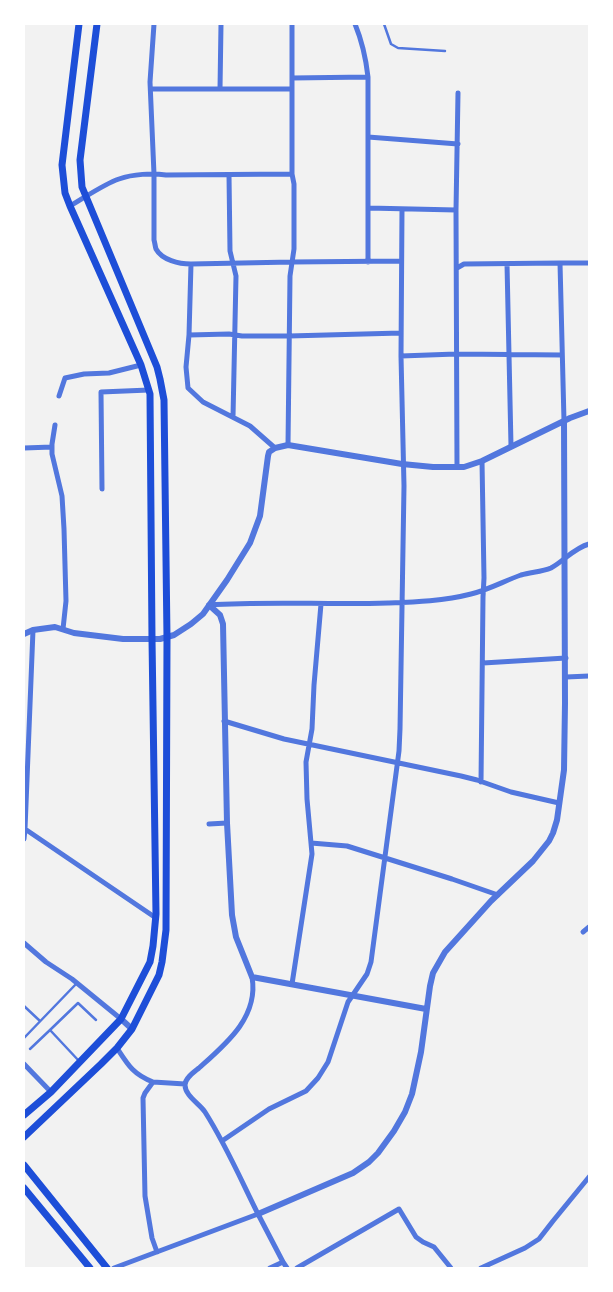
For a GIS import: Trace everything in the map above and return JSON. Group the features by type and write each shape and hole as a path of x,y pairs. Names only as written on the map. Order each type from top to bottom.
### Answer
{"main road":[{"path":"24,1115 51,1092 121,1019 150,962 156,918 151,406 149,390 141,365 70,206 66,193 62,165 79,24"},
{"path":"24,1138 117,1048 132,1029 159,974 166,930 167,638 164,400 160,378 153,358 82,187 80,160 97,24"},
{"path":"24,1166 107,1268"},
{"path":"24,1188 90,1268"}],"street":[{"path":"154,24 151,89 154,240 156,249 172,261 181,264 401,261"},
{"path":"220,89 221,24"},
{"path":"288,445 290,276 294,250 292,24"},
{"path":"355,24 361,41 368,77 368,262"},
{"path":"292,78 368,77"},
{"path":"151,89 292,89"},
{"path":"457,467 456,210 458,93"},
{"path":"368,137 458,144"},
{"path":"70,206 119,178 154,174 292,174"},
{"path":"229,175 230,251 236,276 233,417"},
{"path":"368,208 456,210"},
{"path":"222,1141 269,1109 306,1091 318,1078 328,1062 348,1002 367,974 371,962 400,729 404,464 401,356 402,208"},
{"path":"114,1268 258,1214 353,1173 369,1162 394,1131 405,1112 412,1094 421,1052 426,1008 433,973 445,952 498,895 533,862 554,833 564,770 566,676 564,421 560,263"},
{"path":"457,268 464,264 589,263"},
{"path":"191,264 190,335 186,367 188,388 202,402 250,426 275,448"},
{"path":"507,264 511,446"},
{"path":"190,335 289,336 401,333"},
{"path":"401,356 456,354 562,355"},
{"path":"59,396 65,378 84,374 109,373 141,365"},
{"path":"102,489 101,392 149,390"},
{"path":"24,634 32,630 48,627 74,633 123,639 167,638 198,619 232,573 250,543 260,516 269,452 275,448 288,445 404,464 457,467 482,461 564,421 589,411"},
{"path":"55,426 52,454 62,496 64,529 66,601 63,629"},
{"path":"24,448 52,447"},
{"path":"481,782 484,589 482,461"},
{"path":"209,605 264,602 320,604 418,602 456,597 472,594 522,575 550,568 581,546 589,544"},
{"path":"292,984 312,854 306,762 312,729 320,604"},
{"path":"209,605 220,615 223,624 227,823 232,915 234,929 252,976 253,984 252,1003 241,1024 220,1050 191,1075 185,1084 189,1094 204,1110 222,1141 287,1268"},
{"path":"24,839 32,630"},
{"path":"483,663 566,658"},
{"path":"566,676 589,676"},
{"path":"224,722 284,739 460,776 511,792 559,803"},
{"path":"208,824 227,823"},
{"path":"25,829 156,918"},
{"path":"311,843 347,846 498,895"},
{"path":"583,932 589,927"},
{"path":"24,943 46,962 77,983 132,1029"},
{"path":"252,976 426,1008"},
{"path":"117,1048 137,1075 152,1082 185,1084"},
{"path":"24,1064 51,1092"},
{"path":"152,1082 144,1093 143,1098 145,1196 152,1238 157,1252"},
{"path":"481,1268 525,1248 539,1239 552,1220 589,1177"},
{"path":"297,1268 398,1209 416,1237 434,1247 451,1268"},
{"path":"270,1268 283,1262"}],"lane":[{"path":"384,24 391,44 398,48 445,51"},
{"path":"24,1038 77,983"},
{"path":"30,1049 78,1003 96,1020"},
{"path":"24,1006 40,1021"},
{"path":"50,1030 80,1062"}]}
